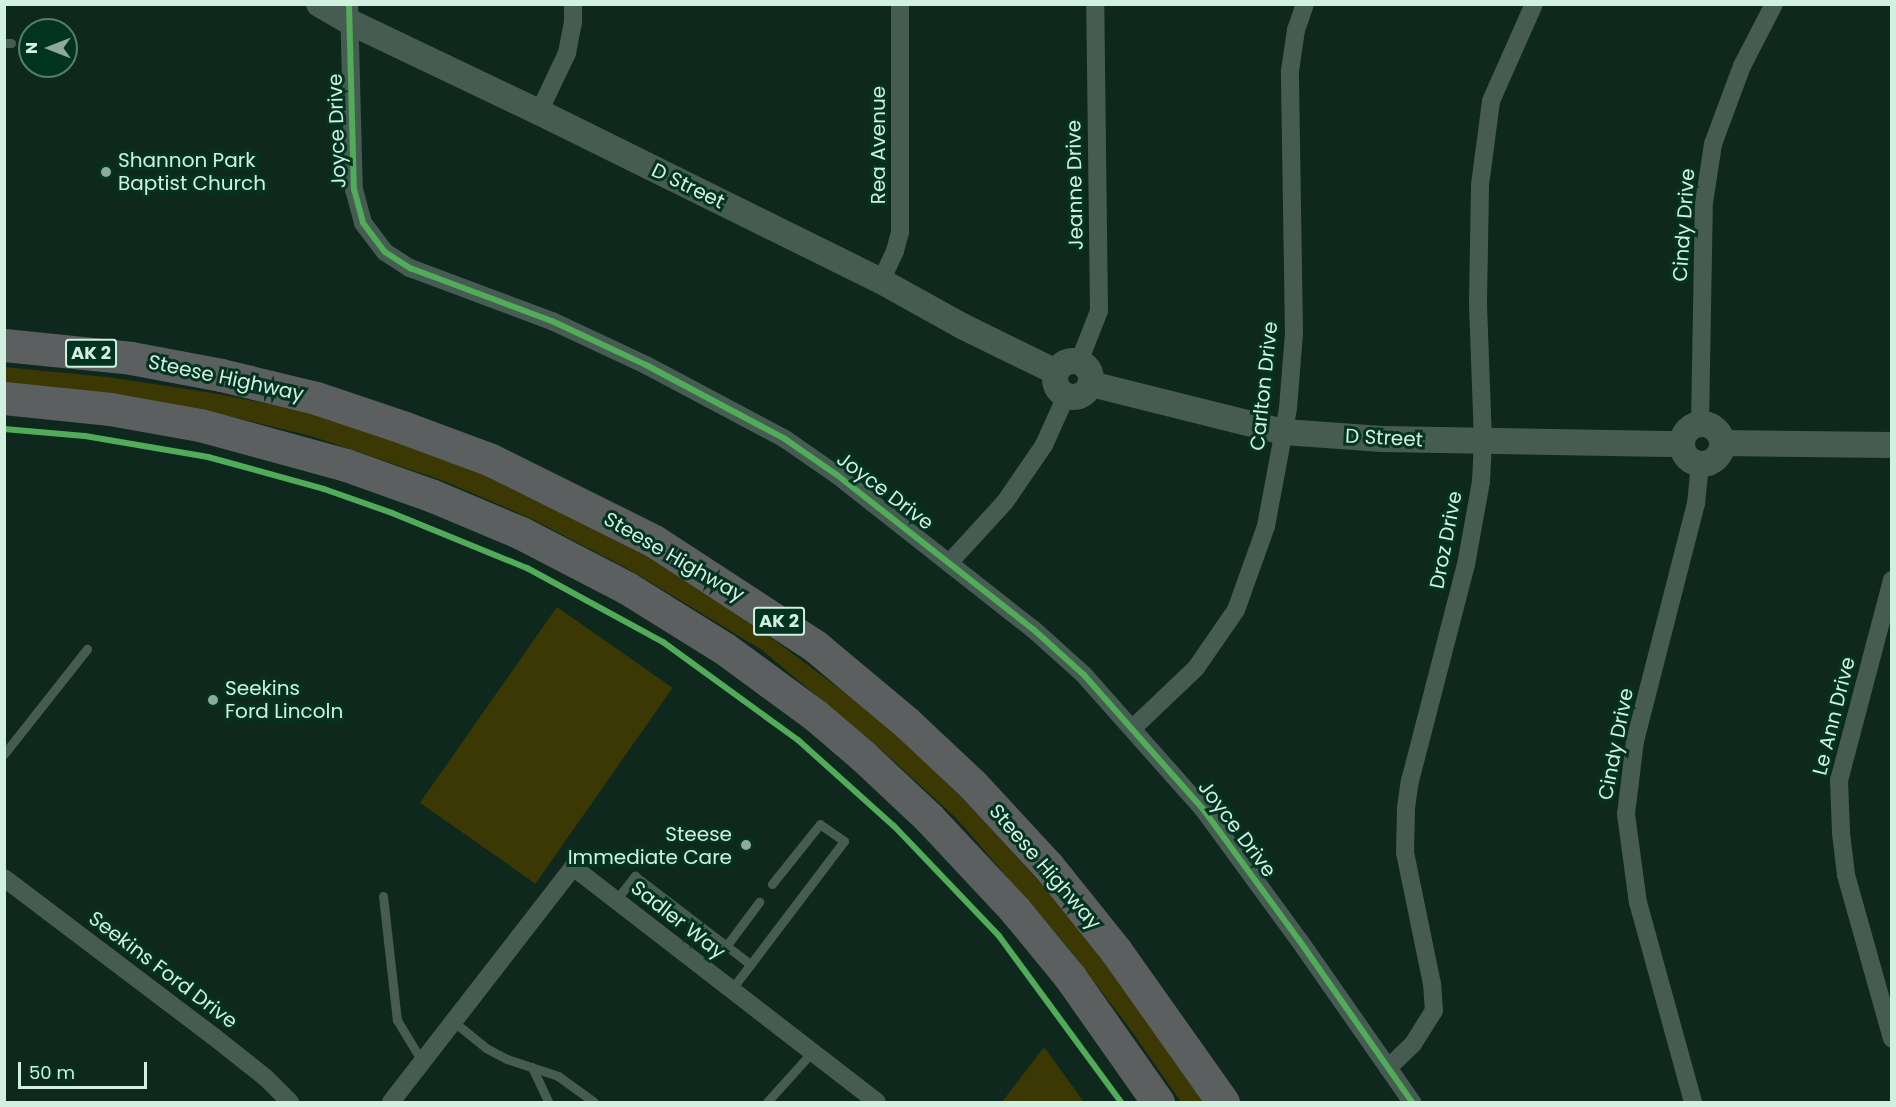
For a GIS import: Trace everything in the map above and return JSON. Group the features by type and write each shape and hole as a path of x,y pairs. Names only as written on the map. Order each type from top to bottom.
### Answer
{"highway":[{"name":"Steese Highway","path":"4,345 131,358 221,375 316,398 491,460 664,547 815,646 907,723 972,784 1048,866 1116,951 1223,1102"},
{"name":"AK 2","path":"4,398 110,409 200,425 346,465 434,496 521,533 637,594 725,649 815,715 863,756 928,818 1015,910 1063,969 1158,1102"}],"street":[{"name":"D Street","path":"319,4 350,13 539,112 881,281 962,326 1056,372"},
{"path":"539,112 567,52 573,23 573,4"},
{"name":"Rea Avenue","path":"881,281 895,251 900,232 900,4"},
{"name":"Jeanne Drive","path":"1079,362 1099,311 1095,4"},
{"name":"Carlton Drive","path":"1133,728 1196,668 1236,610 1266,526 1284,432 1294,334 1290,71 1296,30 1305,4"},
{"name":"Droz Drive","path":"1388,1068 1413,1044 1434,1011 1432,984 1405,853 1406,808 1410,781 1466,565 1481,482 1483,441 1478,302 1480,185 1491,101 1534,4"},
{"name":"Cindy Drive","path":"1700,424 1704,203 1713,144 1742,66 1774,4"},
{"name":"Joyce Drive","path":"350,13 354,189 363,223 385,252 410,268 562,326 646,365 784,439 837,475 950,562 1084,675 1203,809 1299,940 1412,1102"},
{"path":"1079,362 1090,372 1091,384 1083,394 1066,396 1055,383 1056,372 1064,363 1079,362"},
{"name":"D Street","path":"1091,384 1284,432 1483,441 1682,444"},
{"path":"950,562 1005,502 1044,446 1066,396"},
{"path":"1700,424 1717,431 1722,443 1721,450 1713,461 1700,464 1689,460 1682,444 1689,429 1700,424"},
{"path":"1722,443 1892,445"},
{"name":"Cindy Drive","path":"1693,1102 1638,903 1626,814 1635,741 1696,504 1700,464"},
{"name":"Le Ann Drive","path":"1892,580 1839,780 1846,875 1892,1040"},
{"name":"Sadler Way","path":"391,1102 573,867 877,1102"},
{"name":"Seekins Ford Drive","path":"4,878 249,1064 290,1102"}],"lane":[{"path":"4,754 87,649"},
{"path":"731,990 844,841 820,824 772,884"},
{"path":"616,900 634,876 750,964"},
{"path":"383,896 397,1020 423,1063"},
{"path":"727,945 759,902"},
{"path":"454,1022 486,1048 507,1059 558,1076 594,1102"},
{"path":"767,1102 812,1052"},
{"path":"532,1067 548,1102"}],"shaded area":[{"path":"4,367 107,377 213,393 314,413 446,458 540,499 704,588 898,735 968,804 1079,925 1206,1102 1181,1102 1128,1026 1065,944 957,819 886,754 762,650 630,570 532,519 444,481 311,436 212,412 5,383"},
{"path":"557,607 673,688 535,884 420,803"},
{"path":"1044,1047 1084,1102 1002,1102"}],"cycle path":[{"path":"349,4 354,189 363,223 385,252 410,268 552,321 646,365 785,439 837,475 1033,629 1084,675 1203,809 1299,940 1412,1102"},
{"path":"4,429 85,436 208,457 324,489 392,513 527,568 663,642 798,740 894,826 999,936 1121,1102"}],"place":[{"name":"Shannon Park Baptist Church","path":"106,172"},
{"name":"Seekins Ford Lincoln","path":"213,700"},
{"name":"Steese Immediate Care","path":"746,845"}]}
